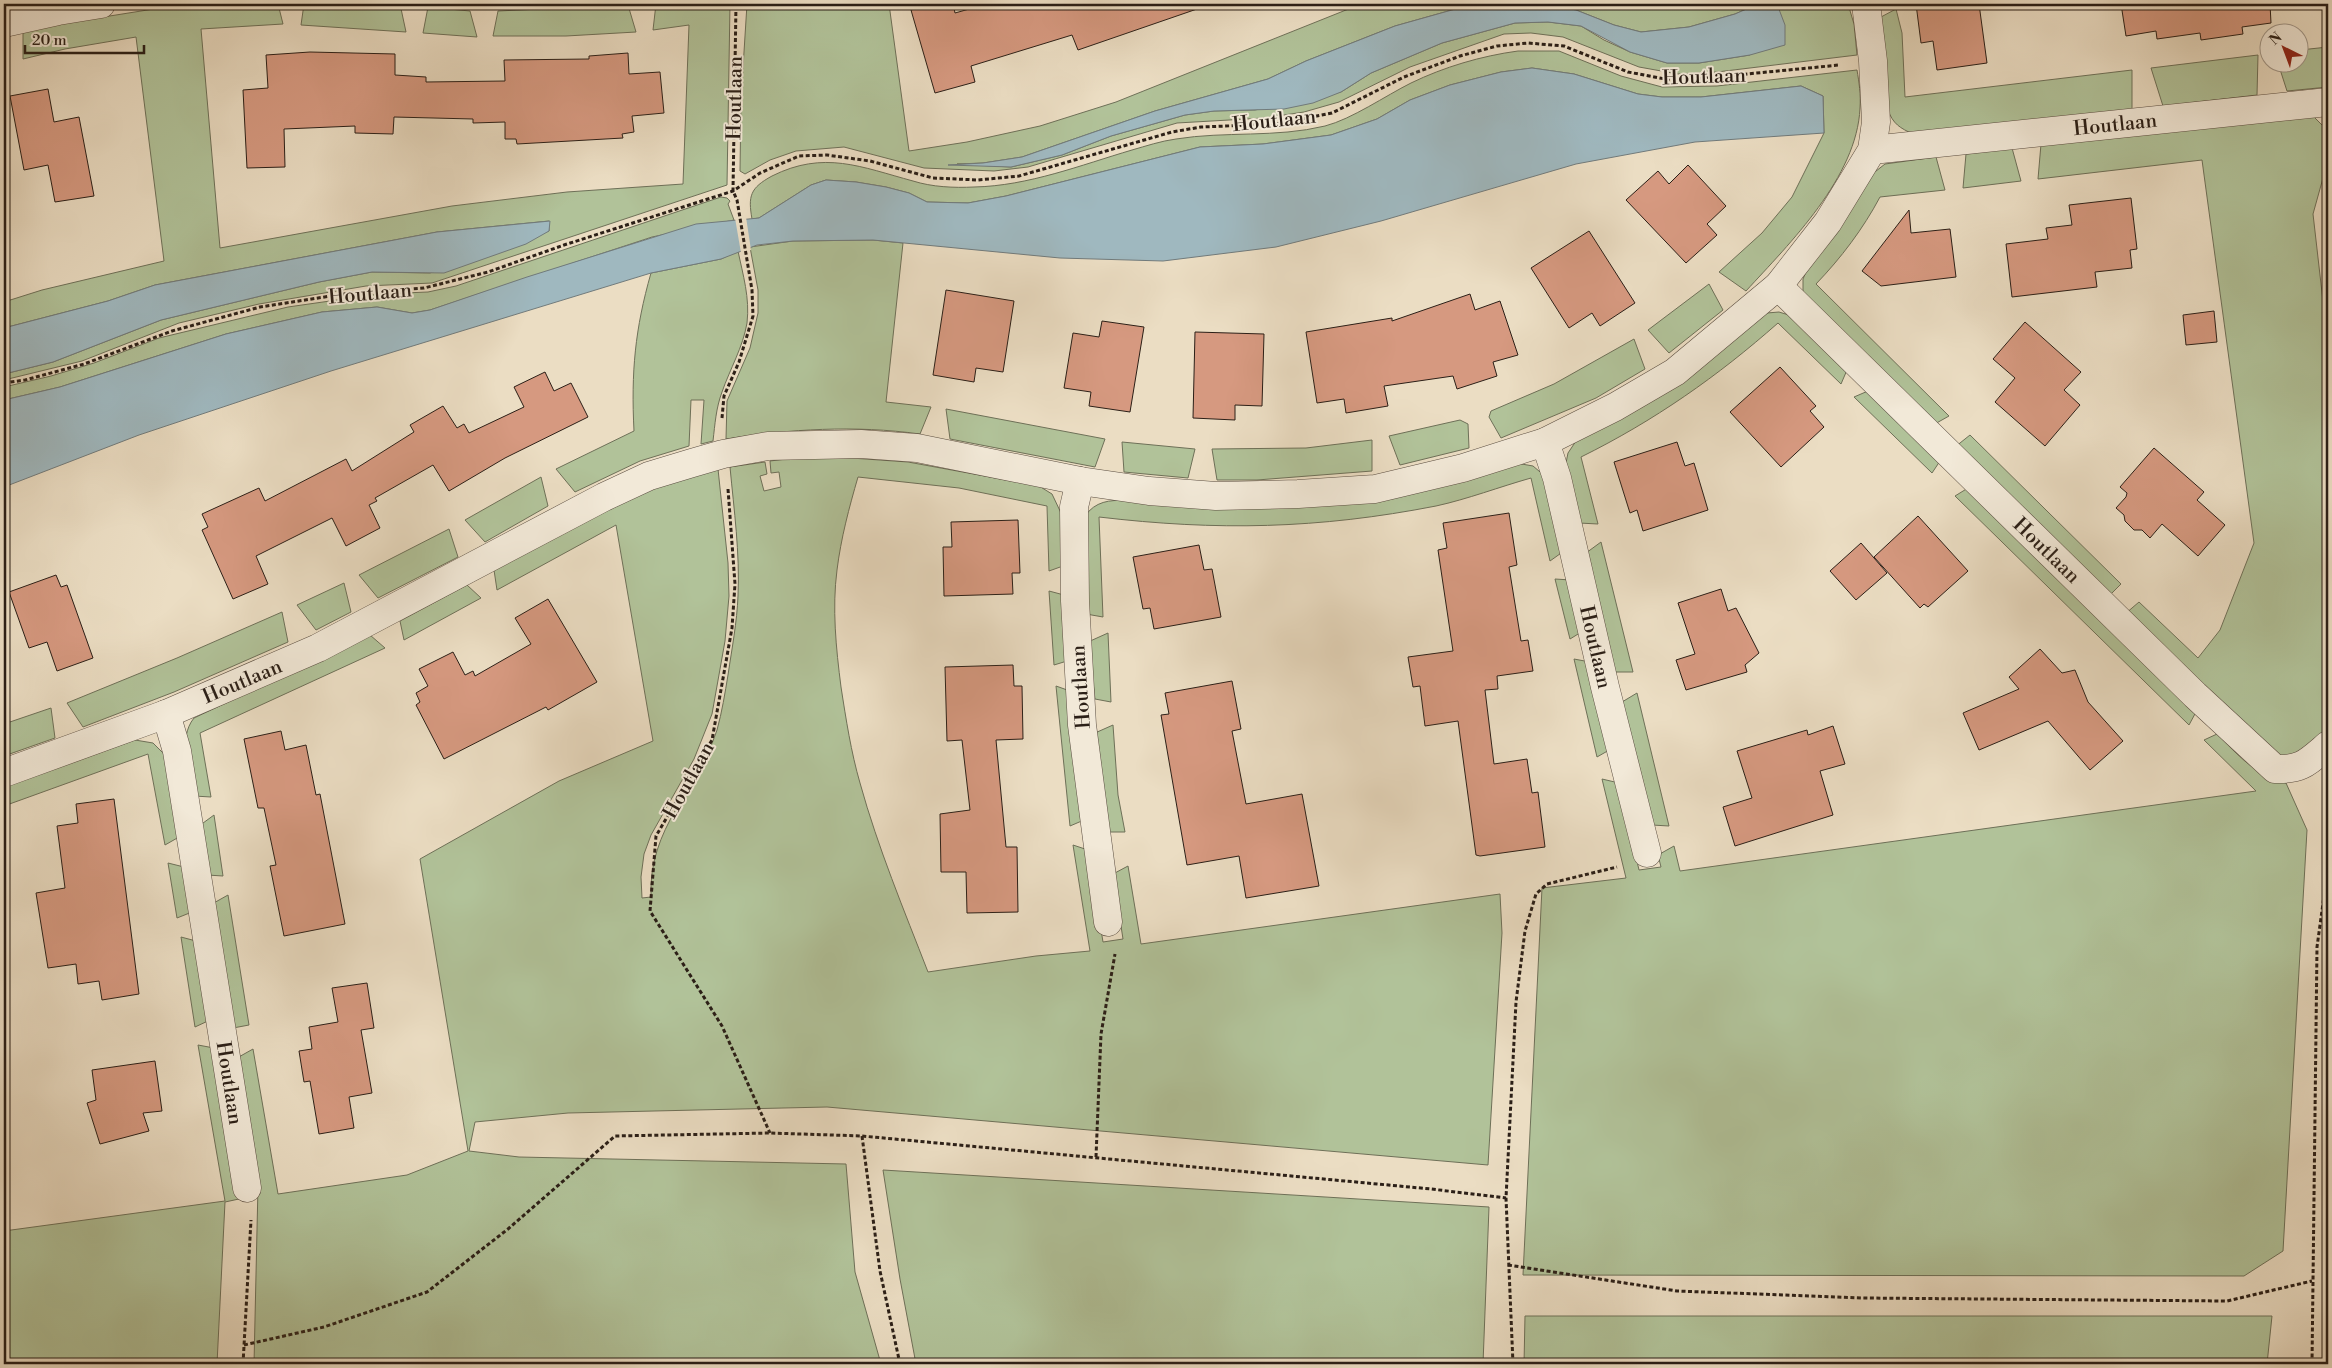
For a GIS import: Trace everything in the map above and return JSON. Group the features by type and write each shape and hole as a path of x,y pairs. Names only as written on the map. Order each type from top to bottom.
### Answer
{"street":[{"path":"4,23 101,4"},
{"name":"Houtlaan","path":"4,773 166,714 318,648 604,497 650,476 723,454 768,446 861,444 917,448 1080,481 1149,492 1216,496 1298,494 1375,488 1463,468 1545,442 1615,407 1675,372 1778,286 1828,222 1872,150 1876,122 1874,61 1866,4"},
{"name":"Houtlaan","path":"1872,150 2328,102"},
{"name":"Houtlaan","path":"1778,286 2195,695 2275,768 2293,770 2308,762 2328,745"},
{"name":"Houtlaan","path":"1545,442 1557,478 1605,687 1647,853"},
{"name":"Houtlaan","path":"1080,481 1074,507 1075,602 1082,724 1108,922"},
{"name":"Houtlaan","path":"166,714 177,751 247,1188"}],"path":[{"name":"Houtlaan","path":"736,4 733,191 737,200 748,264 753,316 739,362 724,396 721,424 735,584 732,628 712,740 656,836 650,911 722,1026 770,1133"},
{"name":"Houtlaan","path":"4,383 25,380 84,364 172,331 260,306 344,294 424,288 488,272 573,242 733,191 760,173 799,156 827,155 870,161 933,178 978,180 1019,176 1172,132 1201,127 1276,124 1332,113 1404,77 1460,56 1497,46 1528,43 1564,46 1628,72 1676,81 1874,61"},
{"path":"1513,1364 1506,1198 1516,1002 1525,931 1536,894 1547,884 1627,864 1647,853"},
{"path":"2312,1364 2317,946 2328,868"},
{"path":"1096,1157 1101,1034 1115,953 1108,922"},
{"path":"244,1345 324,1326 427,1292 508,1229 615,1136 770,1133 862,1136 1432,1189 1506,1198"},
{"path":"862,1136 880,1271 900,1364"},
{"path":"243,1364 252,1214 247,1188"},
{"path":"1508,1265 1677,1291 1863,1298 2227,1301 2312,1281"}],"green space":[{"path":"185,4 278,4 283,24 201,29 220,248 452,206 567,192 683,184 689,25 653,30 656,4 730,4 727,185 432,283 366,286 259,304 179,323 82,361 4,380 4,374 53,362 161,320 319,282 372,272 430,273 549,231 549,221 437,232 155,285 108,301 4,328 4,302 42,290 164,261 136,37 65,49 23,59 23,31"},
{"path":"304,4 400,4 406,32 301,25"},
{"path":"747,4 889,4 909,151 967,142 1040,126 1116,102 1361,4 1498,4 1459,8 1395,26 1306,61 1268,79 1155,111 1022,157 983,163 957,164 1011,167 1062,155 1111,136 1185,115 1214,111 1255,110 1341,92 1371,73 1442,43 1515,23 1548,22 1581,26 1604,40 1630,52 1667,63 1699,63 1750,55 1777,4 1848,4 1854,24 1857,55 1717,72 1678,74 1639,67 1563,37 1531,33 1504,34 1410,67 1339,102 1304,112 1264,118 1177,123 1028,167 994,171 924,168 844,147 796,151 770,160 745,174 740,171 741,100"},
{"path":"1544,4 1610,4 1613,6 1632,4 1758,4 1735,14 1689,27 1641,32 1614,25 1576,10"},
{"path":"628,5 636,32 566,36 493,36 498,11"},
{"path":"428,7 470,11 477,37 423,33"},
{"path":"1896,9 1902,33 1905,97 2132,70 2132,110 1913,134 1898,125 1892,119 1888,110 1881,17"},
{"path":"2328,47 2328,87 2287,91 2281,72 2310,72 2310,49"},
{"path":"1518,51 1559,51 1621,76 1662,87 1717,86 1857,70 1860,108 1856,134 1847,159 1834,184 1818,207 1801,230 1746,291 1719,272 1762,233 1792,197 1824,133 1823,96 1801,86 1701,97 1662,97 1638,94 1574,74 1532,68 1501,72 1450,85 1410,100 1377,119 1331,135 1263,144 1200,147 1006,196 968,203 927,202 909,193 886,187 826,180 811,185 759,218 752,219 750,204 752,193 759,185 772,176 791,168 809,164 842,163 928,185 943,187 994,186 1014,183 1054,174 1159,142 1213,135 1288,132 1325,126 1346,118 1411,83 1436,72 1477,59"},
{"path":"2258,55 2257,95 2163,106 2151,68"},
{"path":"2312,115 2328,131 2328,160 2313,214 2328,345 2328,731 2321,740 2284,760 2125,614 2139,602 2198,658 2220,630 2254,543 2202,160 2038,179 2041,144"},
{"path":"2012,148 2021,181 1963,188 1966,154"},
{"path":"1936,157 1945,190 1880,197 1851,243 1816,284 1949,416 1933,425 1803,293 1803,279 1806,272 1845,220 1871,175 1885,164"},
{"path":"721,197 727,198 730,201 728,204 734,220 652,237 430,310 412,313 377,307 322,312 226,334 60,387 4,400 4,387 94,363 159,338 288,307 379,294 428,292 456,286"},
{"path":"873,240 903,243 886,402 931,407 920,434 896,431 823,429 726,439 727,401 750,348 758,313 758,290 750,247 793,241"},
{"path":"738,251 747,296 747,323 720,398 713,441 701,444 704,400 691,400 689,446 640,461 575,492 556,469 634,431 633,389 635,351 641,313 651,273 721,259"},
{"path":"1709,284 1723,310 1669,353 1648,330"},
{"path":"1779,312 1792,316 1847,370 1841,384 1778,323 1709,379 1660,413 1581,457 1598,524 1579,523 1566,463 1568,453 1576,441 1757,319 1767,313"},
{"path":"1634,339 1645,369 1596,398 1501,438 1489,417 1491,411 1554,384"},
{"path":"1868,391 1940,461 1932,473 1854,397"},
{"path":"946,409 1105,439 1095,467 950,439"},
{"path":"1460,420 1468,424 1469,448 1400,465 1389,436"},
{"path":"1970,435 2121,584 2108,597 1955,447"},
{"path":"1372,440 1372,471 1257,480 1217,480 1212,449 1306,448"},
{"path":"1122,442 1195,449 1188,478 1124,472"},
{"path":"794,458 851,458 908,462 1039,486 1052,494 1061,513 1063,566 1049,571 1047,506 959,488 858,477 843,535 836,584 835,628 841,687 854,759 867,807 892,879 928,972 1036,956 1090,951 1073,845 1088,850 1103,942 1123,939 1113,874 1128,866 1141,944 1500,894 1502,933 1488,1165 827,1107 568,1113 475,1122 469,1151 519,1157 846,1164 855,1272 881,1364 254,1364 258,1186 237,1058 253,1049 278,1194 407,1175 468,1151 420,859 559,781 653,741 616,525 497,590 494,570 551,538 656,487 718,469 728,563 729,596 725,641 712,714 694,759 651,835 644,854 641,877 642,898 651,897 652,872 657,850 665,829 708,752 717,730 723,702 737,616 738,596 737,548 730,467 765,462 767,474 760,476 764,491 781,487 779,472 771,473 770,461"},
{"path":"1516,463 1533,466 1546,477 1564,551 1550,561 1531,478 1436,506 1392,514 1309,523 1226,526 1099,517 1103,617 1086,614 1085,516 1093,507 1103,502 1126,501 1174,505"},
{"path":"541,477 548,506 485,542 465,520"},
{"path":"1968,488 2196,712 2189,725 1955,496"},
{"path":"449,529 458,557 378,598 359,575"},
{"path":"1601,542 1633,672 1615,672 1586,553"},
{"path":"1555,579 1571,580 1583,631 1570,639"},
{"path":"344,583 351,612 316,630 297,605"},
{"path":"467,585 481,598 404,640 400,621"},
{"path":"1049,591 1064,595 1067,661 1054,665"},
{"path":"282,612 288,642 174,692 83,727 67,703 177,658"},
{"path":"1108,633 1111,702 1095,699 1088,642"},
{"path":"370,635 385,648 200,733 211,797 194,796 185,745 189,726 194,718"},
{"path":"1574,659 1590,662 1611,749 1597,757"},
{"path":"1056,686 1070,691 1084,820 1070,826"},
{"path":"1637,693 1669,826 1652,825 1622,702"},
{"path":"51,708 55,738 4,756 4,724"},
{"path":"1113,725 1118,795 1125,832 1108,832 1095,733"},
{"path":"2217,734 2248,764 2266,776 2286,783 2307,830 2283,1251 2244,1276 1523,1275 1542,888 1626,878 1602,779 1619,783 1639,870 1661,867 1658,855 1674,846 1680,871 2256,791 2204,740"},
{"path":"135,740 153,743 164,754 179,837 165,845 148,754 4,806 4,787"},
{"path":"214,815 223,876 207,875 199,826"},
{"path":"168,863 184,867 192,912 177,918"},
{"path":"228,895 249,1025 233,1028 212,904"},
{"path":"181,937 196,941 210,1020 195,1027"},
{"path":"198,1045 214,1048 239,1199 225,1202 217,1364 4,1364 4,1231 225,1201"},
{"path":"883,1170 1489,1207 1483,1364 916,1364 900,1279"},
{"path":"1525,1316 2272,1316 2267,1364 1524,1364"}],"water":[{"path":"1498,4 1544,4 1576,10 1614,25 1641,32 1689,27 1735,14 1758,4 1777,4 1785,25 1785,45 1750,55 1699,63 1667,63 1630,52 1581,26 1548,22 1515,23 1442,43 1371,73 1341,92 1313,103 1284,109 1214,111 1185,115 1111,136 1062,155 1011,167 948,165 983,163 1022,157 1155,111 1268,79 1306,61 1395,26 1459,8"},
{"path":"1532,68 1574,74 1638,94 1662,97 1701,97 1801,86 1823,96 1824,133 1695,142 1576,164 1381,221 1276,247 1163,261 1060,258 873,240 793,241 757,245 721,259 651,273 331,371 139,435 4,487 4,400 60,387 226,334 322,312 377,307 412,313 430,310 527,277 696,224 759,218 811,185 826,180 886,187 909,193 927,202 968,203 1006,196 1200,147 1263,144 1331,135 1377,119 1410,100 1450,85 1501,72"},
{"path":"550,221 549,231 526,244 444,273 372,272 319,282 161,320 53,362 4,374 4,328 108,301 155,285 437,232"}],"pier":[{"path":"746,217 751,250 741,253 735,218"}],"building":[{"path":"934,4 953,4 955,13 987,4 1197,4 1197,9 1078,50 1072,35 971,66 975,82 935,93 911,10"},
{"path":"1916,4 1979,4 1987,63 1937,70 1933,41 1921,43"},
{"path":"2121,4 2270,4 2271,22 2260,22 2260,25 2242,27 2243,34 2201,40 2200,33 2157,39 2156,31 2126,36"},
{"path":"310,52 395,54 395,75 426,77 426,82 505,81 504,60 589,59 589,56 628,53 629,74 660,72 664,113 632,116 634,132 622,134 623,138 517,144 516,139 505,139 505,122 473,123 473,119 394,117 393,134 355,133 355,126 284,129 285,167 247,168 243,90 268,88 266,55"},
{"path":"48,89 54,122 79,117 94,196 55,202 48,165 24,170 10,96"},
{"path":"1688,165 1726,206 1707,224 1717,235 1686,263 1626,200 1658,171 1669,184"},
{"path":"2131,198 2137,249 2130,250 2132,268 2095,272 2097,287 2012,297 2006,244 2048,239 2046,228 2072,225 2069,205"},
{"path":"1909,210 1911,233 1950,229 1956,277 1881,286 1862,271"},
{"path":"1589,231 1635,303 1600,326 1592,313 1569,328 1531,268"},
{"path":"946,290 1014,301 1003,372 976,368 974,382 933,375"},
{"path":"1470,294 1475,310 1500,301 1518,355 1493,362 1497,376 1457,389 1453,376 1384,386 1388,406 1346,413 1344,399 1317,403 1306,332 1392,318 1392,321"},
{"path":"2214,311 2217,342 2186,345 2183,315"},
{"path":"1102,321 1144,327 1130,412 1089,406 1091,392 1064,388 1073,333 1099,337"},
{"path":"2025,322 2081,372 2064,390 2080,405 2045,446 1995,402 2015,378 1993,359"},
{"path":"1195,332 1264,334 1262,406 1235,405 1235,420 1193,418"},
{"path":"1780,367 1816,406 1810,411 1824,427 1781,467 1730,412"},
{"path":"545,372 554,391 571,383 588,417 505,458 449,491 433,465 375,498 377,501 369,505 380,528 346,546 332,518 256,556 268,584 233,599 202,530 208,527 202,514 259,488 265,501 346,459 352,471 414,432 410,425 443,406 457,428 464,424 469,433 524,407 514,387"},
{"path":"1677,442 1685,466 1694,463 1708,510 1643,531 1637,510 1630,513 1614,462"},
{"path":"2154,448 2204,492 2197,500 2225,525 2198,556 2162,524 2150,538 2142,530 2134,530 2125,521 2124,515 2116,508 2126,497 2127,493 2120,487"},
{"path":"1509,513 1517,565 1509,567 1521,641 1528,640 1533,671 1497,676 1498,689 1485,690 1494,764 1527,759 1532,793 1538,792 1545,847 1480,856 1476,855 1458,721 1425,726 1420,686 1413,687 1408,657 1453,651 1438,550 1447,548 1443,523"},
{"path":"1918,516 1968,571 1928,607 1924,604 1920,608 1874,557"},
{"path":"1018,520 1020,573 1012,573 1013,594 944,596 943,547 952,547 951,522"},
{"path":"1861,543 1887,573 1856,600 1830,571"},
{"path":"1199,545 1204,570 1212,569 1221,617 1154,629 1150,608 1143,609 1133,557"},
{"path":"56,575 61,587 67,585 93,658 57,671 47,642 29,648 9,592"},
{"path":"1721,589 1728,611 1736,608 1759,653 1745,665 1747,672 1686,690 1676,660 1695,654 1678,603"},
{"path":"548,599 597,682 548,710 546,707 444,759 416,705 420,702 416,693 428,686 419,669 453,652 465,675 473,671 475,676 531,644 515,618"},
{"path":"2040,649 2062,673 2075,670 2088,702 2123,741 2090,770 2048,721 1979,750 1963,713 2019,689 2009,677"},
{"path":"1013,665 1014,686 1022,686 1023,739 996,740 1006,847 1017,847 1018,912 967,913 966,872 941,872 940,814 970,810 962,740 947,741 945,667"},
{"path":"1232,681 1241,729 1232,731 1246,804 1302,794 1319,886 1246,898 1239,856 1187,865 1161,715 1169,714 1165,693"},
{"path":"1833,726 1845,764 1820,771 1833,815 1735,846 1723,807 1752,798 1737,751 1807,730 1808,735"},
{"path":"281,731 285,750 306,745 316,795 320,794 345,924 284,936 270,866 276,865 264,808 258,808 244,739"},
{"path":"114,799 139,994 102,1000 99,981 78,984 76,964 48,968 36,893 65,888 57,826 78,823 76,804"},
{"path":"367,983 374,1028 361,1030 372,1093 349,1097 354,1128 319,1134 310,1081 304,1082 299,1051 312,1049 309,1027 338,1022 332,988"},
{"path":"155,1061 162,1111 143,1113 149,1131 100,1144 87,1103 96,1100 92,1070"}]}
